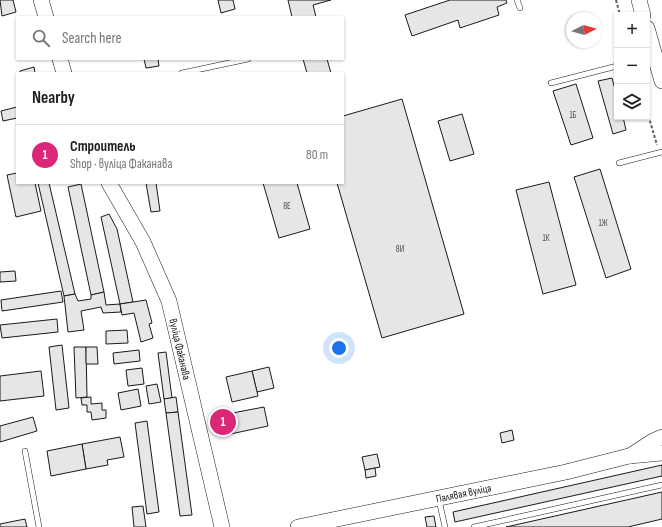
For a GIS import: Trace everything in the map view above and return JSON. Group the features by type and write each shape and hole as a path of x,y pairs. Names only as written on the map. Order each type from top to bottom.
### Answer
{"main road":[{"path":"41,0 46,16"},
{"path":"639,0 642,12"},
{"path":"651,57 662,81"},
{"path":"60,60 64,72"},
{"name":"вуліца Факанава","path":"109,184 143,242 169,301 222,527"},
{"name":"Палявая вуліца","path":"629,456 662,437"},
{"name":"Палявая вуліца","path":"298,527 566,472 629,456 662,453"}],"lane":[{"path":"517,0 520,8"},
{"path":"187,72 243,60"},
{"path":"552,83 614,67"},
{"path":"619,163 661,152"},
{"path":"25,451 39,527"},
{"path":"474,527 662,485"},
{"path":"438,499 444,527"}],"path":[{"path":"616,0 619,12"},
{"path":"650,120 661,152"}],"building":[{"path":"0,0 13,0 16,12 2,16"},
{"path":"218,0 233,0 235,9 221,13"},
{"path":"288,0 331,0 313,5 316,16 292,16"},
{"path":"450,0 506,0 507,3 497,7 499,15 460,28 458,20 412,36 405,15"},
{"path":"144,60 158,60 159,66 146,68"},
{"path":"303,60 327,60 331,72 307,72"},
{"path":"34,67 35,72 20,72"},
{"path":"612,78 614,86 614,120 624,120 626,130 613,134 598,81"},
{"path":"576,84 593,138 571,145 553,91"},
{"path":"402,99 464,314 382,338 337,184 344,184 344,116"},
{"path":"16,107 16,118 3,121 1,111"},
{"path":"462,114 474,154 450,161 438,121"},
{"path":"600,169 631,269 606,278 574,177"},
{"path":"16,173 16,184 35,184 41,211 16,217 7,175"},
{"path":"549,182 576,285 543,294 516,190"},
{"path":"38,184 49,184 75,294 64,296"},
{"path":"81,184 104,292 91,295 68,187"},
{"path":"146,184 156,184 160,211 151,212"},
{"path":"263,184 297,184 310,229 279,238"},
{"path":"109,214 117,229 133,302 120,304 101,217"},
{"path":"15,271 16,281 0,282 0,272"},
{"path":"61,291 63,302 2,311 1,300"},
{"path":"104,292 106,305 120,304 121,312 103,313 101,307 81,311 84,330 68,332 64,296 75,294 78,301 91,299 91,295"},
{"path":"146,300 152,323 149,324 153,338 141,342 134,313 122,315 120,304"},
{"path":"57,319 58,332 2,338 0,325"},
{"path":"127,330 128,343 106,344 106,331"},
{"path":"62,345 69,408 56,410 49,347"},
{"path":"74,347 86,347 87,397 76,398"},
{"path":"86,347 97,347 98,364 86,364"},
{"path":"139,350 140,361 114,364 113,353"},
{"path":"166,352 172,398 164,399 158,353"},
{"path":"269,367 274,388 257,392 252,371"},
{"path":"142,368 144,384 128,386 126,370"},
{"path":"41,371 44,396 0,401 0,376"},
{"path":"252,371 258,396 232,402 226,377"},
{"path":"157,384 161,402 149,404 146,386"},
{"path":"138,389 141,406 121,410 118,393"},
{"path":"91,397 91,404 102,403 102,410 106,410 106,418 92,420 91,412 87,412 87,405 82,405 81,398"},
{"path":"176,397 178,412 166,413 164,399"},
{"path":"264,407 268,426 221,436 217,416"},
{"path":"178,412 192,515 180,516 166,413"},
{"path":"33,417 37,431 0,442 0,426"},
{"path":"147,421 159,512 147,514 135,423"},
{"path":"512,430 514,440 502,443 500,433"},
{"path":"120,437 124,457 107,460 108,465 86,469 82,444"},
{"path":"82,444 86,469 51,476 47,451"},
{"path":"377,454 380,467 365,470 362,457"},
{"path":"662,465 662,476 455,522 453,512"},
{"path":"375,468 376,476 366,478 365,470"},
{"path":"662,492 662,519 628,527 506,527"},
{"path":"143,506 146,527 134,527 132,507"},
{"path":"434,516 436,527 427,527 425,517"},
{"path":"25,519 27,527 0,527 0,524"}],"place":[{"name":"Строитель","path":"223,422"}]}
